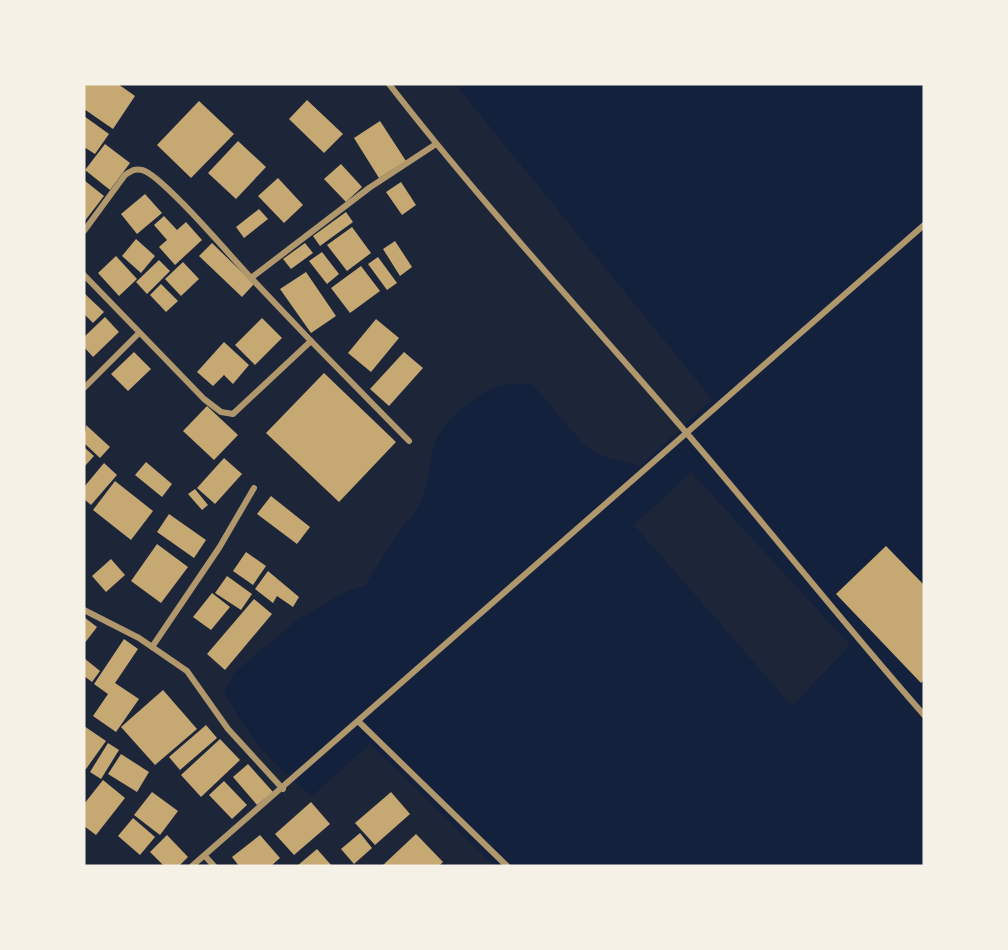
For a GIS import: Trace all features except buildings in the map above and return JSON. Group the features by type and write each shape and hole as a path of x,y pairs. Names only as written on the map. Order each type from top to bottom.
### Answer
{"street":[{"path":"389,84 436,144 686,432 924,715"},
{"path":"251,278 369,188 436,144"},
{"path":"84,231 125,175 134,169 144,170 164,185 409,441"},
{"path":"192,866 283,789 686,432 924,225"},
{"path":"84,275 204,399 221,412 233,414 311,341"},
{"path":"84,388 139,333"},
{"path":"152,647 219,548 254,488"},
{"path":"84,610 152,647 187,670 233,736 283,789"},
{"path":"359,722 507,866"},
{"path":"205,856 214,866"}],"shaded area":[{"path":"84,84 455,84 712,399 641,466 602,456 585,446 532,384 508,384 485,393 463,408 444,427 434,446 426,487 419,506 365,585 347,591 297,620 234,673 224,691 241,721 262,749 285,774 312,796 370,744 495,866 84,866"},
{"path":"691,472 850,645 792,706 634,525"}]}
